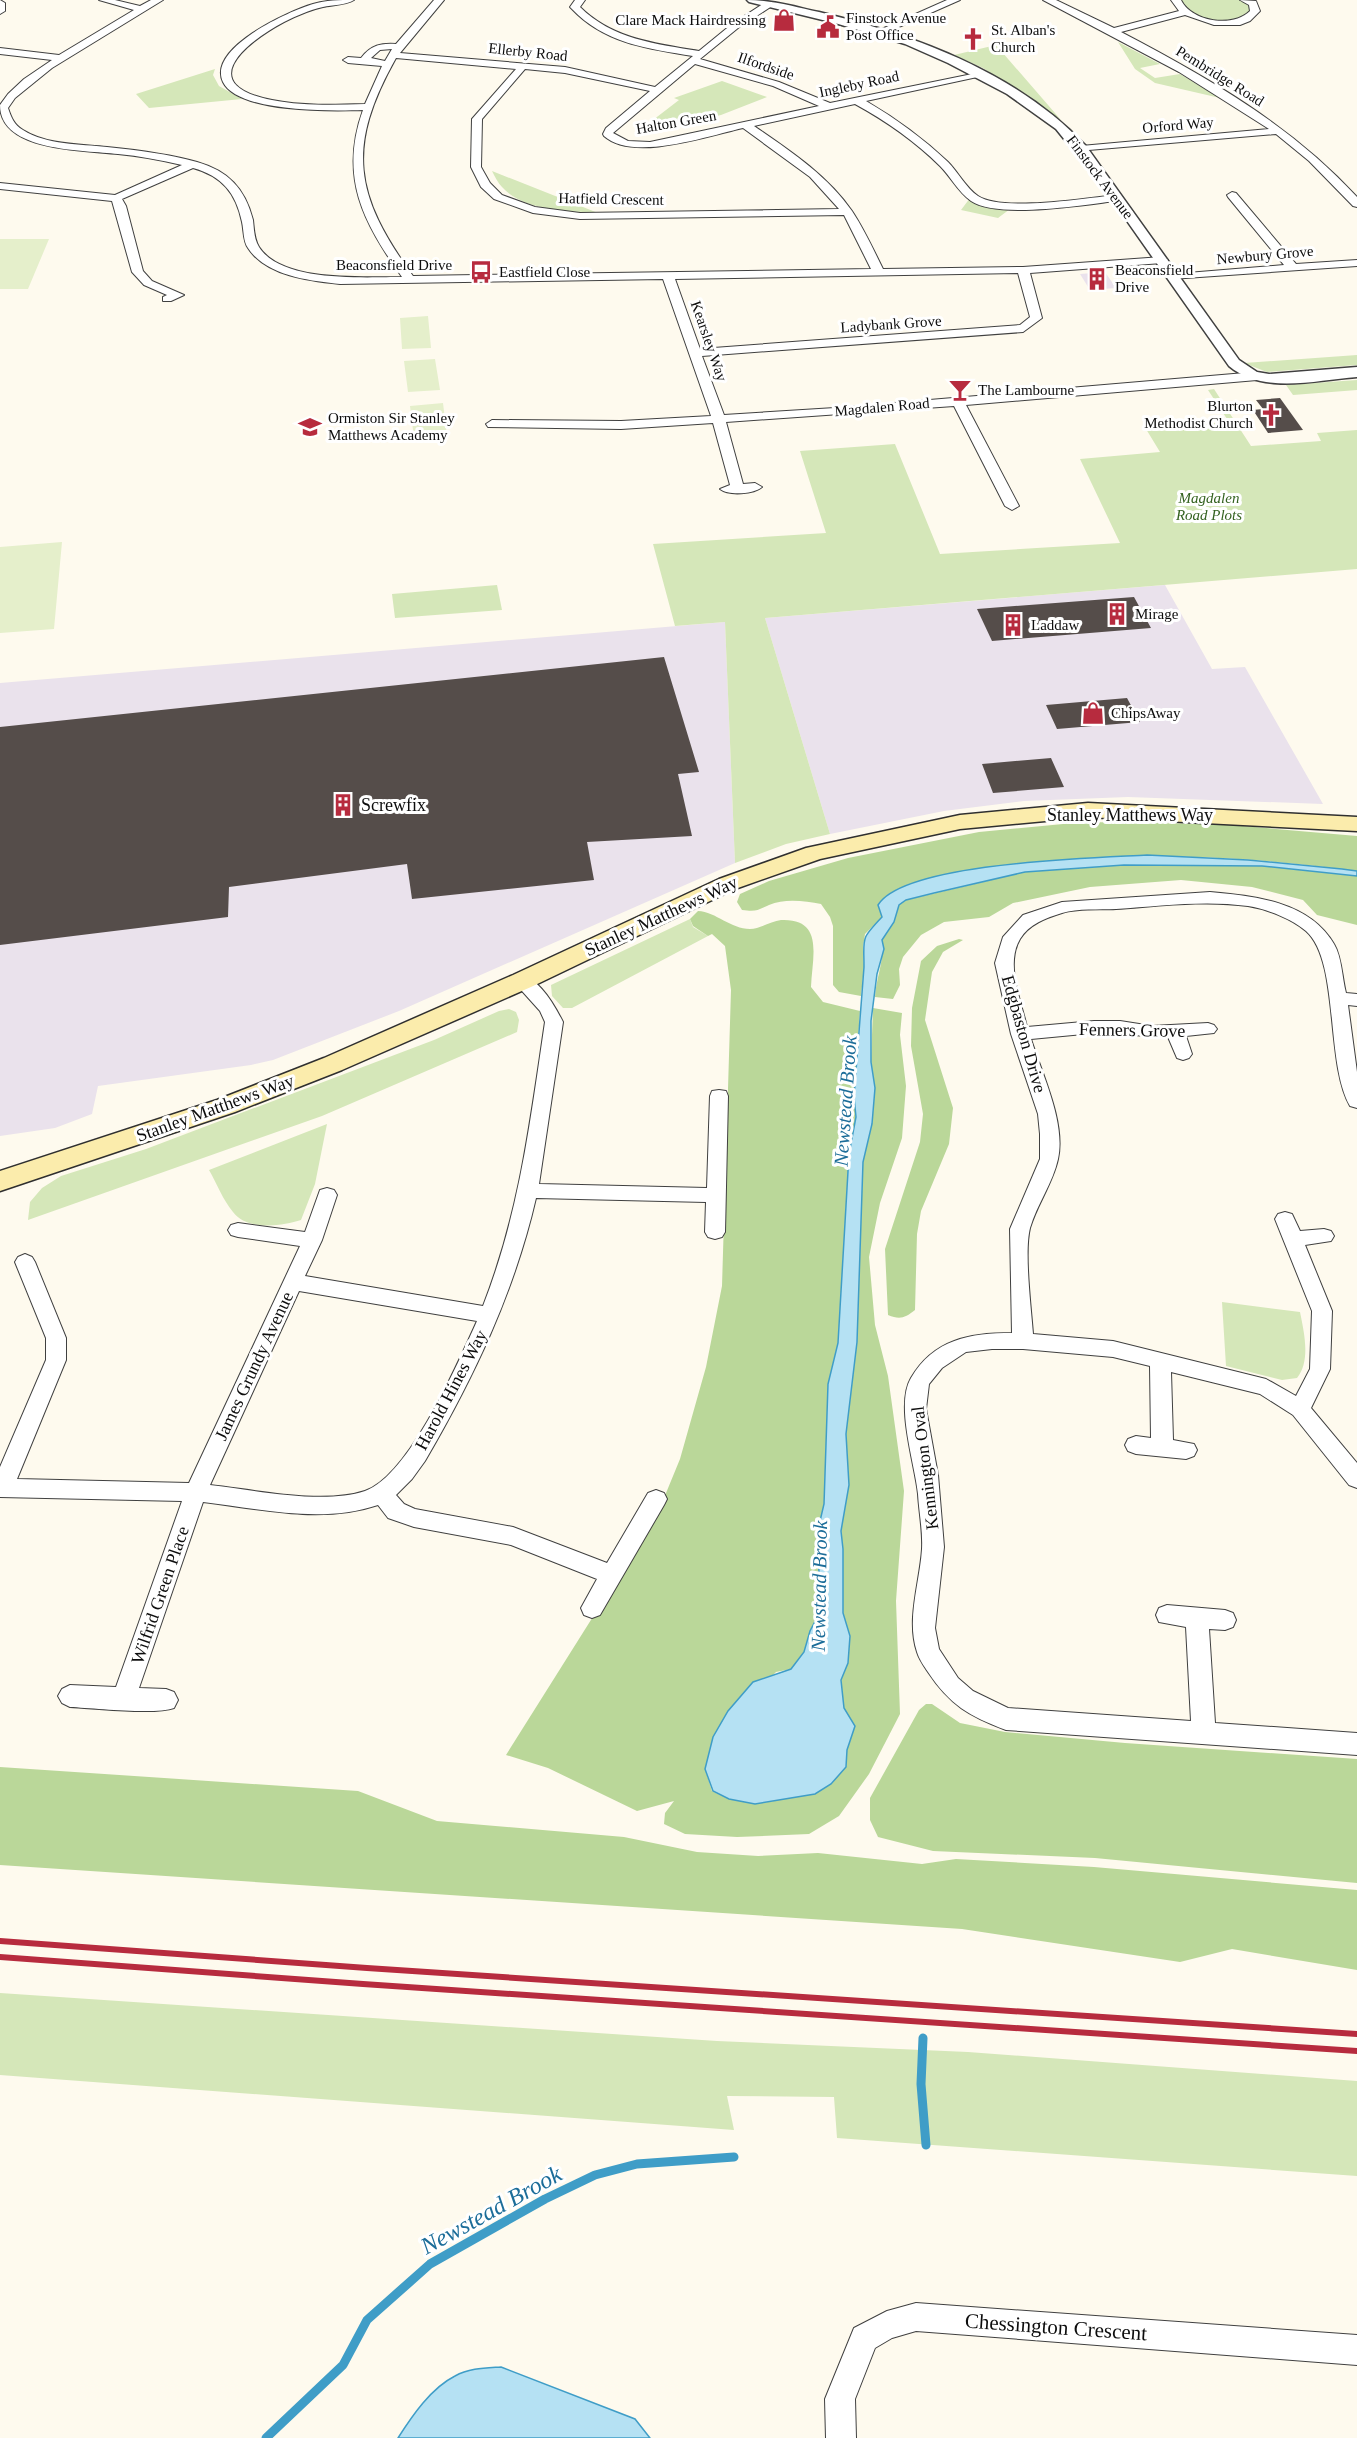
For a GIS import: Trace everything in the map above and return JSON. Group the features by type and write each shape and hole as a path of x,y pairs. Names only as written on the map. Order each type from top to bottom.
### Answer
{"main road":[{"name":"Stanley Matthews Way","path":"0,1181 237,1102 333,1064 522,981 727,884 814,854 960,822 1088,810 1357,824"}],"street":[{"path":"104,0 141,9"},
{"name":"Beaconsfield Drive","path":"158,0 63,58 11,95 5,103 2,114 6,122 15,130 45,142 140,154 193,164 218,172 235,187 243,200 253,246 268,260 285,269 326,280 410,280 471,285 668,276 1023,270 1162,260"},
{"path":"349,0 323,4 279,19 262,30 230,58 225,67 225,73 227,81 235,88 268,102 327,107 370,107"},
{"path":"410,280 393,257 366,207 358,179 357,158 370,107 394,55 438,0"},
{"name":"Ilfordside","path":"580,0 575,7 584,18 602,29 643,44 696,57 776,84 828,106"},
{"name":"Finstock Avenue","path":"753,0 880,32 930,51 1011,92 1060,126 1082,149 1234,363 1244,371 1257,376"},
{"path":"880,32 955,0"},
{"name":"Pembridge Road","path":"1048,0 1114,31 1209,85 1301,148 1357,204"},
{"path":"1176,0 1186,12 1224,24 1243,22 1255,11 1252,3 1245,0"},
{"path":"0,3 0,11"},
{"path":"657,90 735,26 770,3"},
{"path":"1114,31 1186,12"},
{"path":"369,61 366,58 368,49 386,46 394,55"},
{"path":"0,51 63,58"},
{"path":"348,60 369,61 394,55"},
{"name":"Ellerby Road","path":"394,55 566,70 657,90"},
{"name":"Hatfield Crescent","path":"523,66 477,119 476,167 485,185 506,200 533,210 580,216 846,212"},
{"name":"Ingleby Road","path":"746,125 979,74"},
{"name":"Halton Green","path":"657,90 611,128 608,134 611,138 631,145 650,145 746,125"},
{"path":"856,100 888,117 914,136 946,165 975,199 999,205 1024,206 1116,198"},
{"path":"746,125 788,153 820,180 846,212 879,273"},
{"name":"Orford Way","path":"1082,149 1277,131"},
{"path":"0,186 116,198 193,164"},
{"path":"1342,187 1357,186"},
{"path":"1219,192 1237,193 1292,267"},
{"path":"116,198 121,206 138,272 148,283 177,295 167,299"},
{"name":"Newbury Grove","path":"1175,278 1357,263"},
{"name":"Ladybank Grove","path":"695,353 1023,328 1036,318 1023,270"},
{"name":"Kearsley Way","path":"668,276 718,417 732,489 755,487"},
{"name":"Magdalen Road","path":"492,424 621,425 718,417 835,412 1257,376 1272,378 1357,372"},
{"path":"958,401 1011,506"},
{"name":"Edgbaston Drive","path":"1023,1341 1018,1261 1020,1228 1049,1159 1047,1114 1020,1034 1004,963 1012,937 1029,919 1062,907 1210,897 1253,901 1296,916 1313,928 1327,946 1338,999 1349,1080 1357,1101"},
{"name":"Harold Hines Way","path":"1,1488 196,1492 336,1506 381,1493 401,1477 453,1393 490,1315 506,1270 528,1191 554,1022 547,1008 522,981"},
{"path":"1338,999 1357,1000"},
{"name":"Fenners Grove","path":"1020,1034 1094,1027 1120,1027 1152,1032 1208,1029"},
{"path":"1175,1031 1183,1054"},
{"path":"715,1232 719,1096"},
{"path":"528,1191 716,1195"},
{"name":"James Grundy Avenue","path":"196,1492 312,1240 327,1195"},
{"path":"1285,1219 1322,1311 1320,1370 1300,1408"},
{"path":"238,1230 312,1240"},
{"path":"1293,1239 1324,1236"},
{"path":"1,1488 56,1359 56,1338 24,1262"},
{"path":"293,1282 490,1315"},
{"name":"Kennington Oval","path":"1357,1479 1300,1408 1266,1387 1113,1349 1023,1341 992,1341 961,1345 935,1362 919,1382 915,1409 927,1475 933,1547 924,1628 928,1652 950,1685 965,1699 1006,1719 1357,1744"},
{"path":"1160,1361 1161,1447"},
{"path":"1136,1445 1186,1450"},
{"name":"Wilfrid Green Place","path":"124,1699 196,1492"},
{"path":"381,1493 396,1511 414,1518 513,1536 613,1575"},
{"path":"592,1608 656,1499"},
{"path":"1167,1615 1225,1620"},
{"path":"1197,1618 1204,1733"},
{"path":"70,1696 166,1700"},
{"name":"Chessington Crescent","path":"841,2438 840,2399 864,2338 887,2325 916,2317 1357,2350"}],"shaded area":[{"path":"1105,272 1116,288 1090,290 1080,274"},
{"path":"1165,585 1212,669 1245,667 1323,804 1128,797 1024,801 944,811 830,834 765,618"},
{"path":"725,622 735,863 399,1011 273,1060 98,1086 92,1114 55,1128 0,1136 0,683"}],"green space":[{"path":"1178,0 1241,0 1250,3 1253,11 1234,21 1214,21 1194,14"},
{"path":"1118,42 1160,64 1140,68 1155,78 1180,74 1220,98 1155,83 1135,69"},
{"path":"996,45 1061,120 983,68 954,55"},
{"path":"215,69 213,75 219,86 242,99 149,108 136,94"},
{"path":"722,81 767,97 721,115 669,127 653,120 679,100 674,98"},
{"path":"492,171 598,213 547,208 522,201 502,187"},
{"path":"970,198 983,207 1010,209 998,218 961,210"},
{"path":"0,239 49,239 28,289 0,289"},
{"path":"428,316 431,348 402,349 400,318"},
{"path":"1357,355 1357,365 1267,372 1244,363"},
{"path":"435,359 440,390 408,392 404,361"},
{"path":"1357,380 1357,390 1293,395 1286,385"},
{"name":"Magdalen Road Plots","path":"1214,389 1251,446 1321,441 1317,433 1357,430 1357,569 765,618 830,834 786,844 735,863 725,622 675,626 653,544 826,533 800,451 895,444 940,554 1120,543 1080,459 1160,452 1146,429 1229,422 1208,390"},
{"path":"443,403 447,436 414,438 410,406"},
{"path":"62,542 54,629 0,633 0,547"},
{"path":"497,585 502,610 395,618 392,594"},
{"path":"1084,822 1219,824 1357,836 1357,871 1258,860 1109,858 1060,860 1010,866 916,882 894,891 878,905 882,917 865,934 861,996 839,992 833,985 833,926 821,904 788,901 751,911 742,910 737,902 740,894 769,881 848,858 979,832"},
{"path":"1152,863 1172,866 1175,863 1262,866 1357,876 1357,925 1317,915 1303,900 1252,887 1181,880 1090,887 1013,903 989,917 944,922 921,935 903,957 899,969 900,985 893,999 875,997 882,940 894,922 899,905 906,900 1025,872"},
{"path":"698,911 711,914 730,924 750,929 781,920 795,921 804,926 813,942 811,987 823,1002 860,1011 854,1097 856,1117 849,1154 838,1343 828,1384 824,1504 817,1534 821,1610 810,1631 804,1652 791,1669 776,1672 713,1737 705,1769 712,1791 750,1803 782,1799 846,1767 847,1750 855,1726 844,1708 841,1680 848,1663 850,1636 843,1613 841,1531 849,1485 846,1434 857,1342 863,1162 872,1124 875,1088 871,1062 873,1008 902,1013 900,1035 906,1086 902,1138 880,1203 869,1257 875,1325 888,1376 904,1491 896,1601 900,1714 869,1774 839,1816 809,1834 737,1837 685,1834 664,1824 665,1813 674,1801 637,1811 548,1768 506,1755 657,1515 680,1459 706,1367 722,1286 731,990 725,946 712,934 708,936 693,926 690,919"},
{"path":"690,919 693,927 708,936 572,1008 563,1008 552,996 551,985"},
{"path":"959,939 963,940 943,952 932,972 925,1020 953,1108 949,1144 921,1211 917,1234 915,1310 899,1318 888,1315 885,1249 920,1142 923,1114 911,1046 912,1008 921,961 937,946"},
{"path":"509,1009 516,1012 519,1020 517,1032 322,1116 28,1220 30,1202 42,1188 61,1176 146,1149 434,1040 499,1011"},
{"path":"327,1124 315,1184 301,1220 275,1225 256,1224 239,1218 233,1212 209,1170"},
{"path":"1222,1302 1300,1312 1305,1355 1297,1378 1282,1380 1226,1366"},
{"path":"926,1704 932,1704 960,1723 1005,1732 1357,1759 1357,1883 1095,1858 933,1851 878,1837 870,1820 870,1798 919,1710"},
{"path":"0,1767 358,1791 437,1821 624,1837 697,1852 758,1856 818,1853 922,1864 956,1859 1094,1867 1357,1890 1357,1970 1232,1949 1180,1962 962,1929 0,1865"},
{"path":"0,1993 717,2041 968,2052 1357,2081 1357,2176 837,2138 834,2097 727,2096 734,2130 0,2075"}],"water":[{"path":"1147,855 1248,860 1342,869 1357,871 1357,876 1262,866 1124,865 1025,872 906,900 899,905 894,922 882,940 884,949 877,974 871,1021 871,1062 875,1088 872,1124 863,1162 857,1342 846,1434 849,1485 841,1531 843,1613 850,1636 848,1663 841,1680 844,1708 855,1726 847,1750 846,1767 831,1784 815,1794 755,1804 729,1799 713,1791 705,1769 713,1737 728,1711 753,1682 791,1669 804,1652 810,1631 821,1610 817,1534 824,1504 828,1384 838,1343 849,1154 856,1117 854,1097 864,944 870,930 882,917 878,905 895,891 924,879 962,871 1047,861"},
{"path":"501,2367 635,2419 650,2438 398,2438 423,2403 446,2381 466,2371"}],"building":[{"name":"Blurton Methodist Church","path":"1280,398 1303,430 1268,433 1253,410 1263,409 1256,400"},
{"path":"1134,597 1151,628 992,641 977,609"},
{"name":"Screwfix","path":"664,657 699,772 678,774 692,836 587,842 594,880 412,899 407,864 229,887 228,917 0,945 0,727"},
{"name":"ChipsAway","path":"1127,698 1140,722 1057,729 1046,705"},
{"path":"1051,758 1064,787 993,793 982,764"}],"waterway":[{"name":"Newstead Brook","path":"923,2038 921,2084 926,2145"},
{"name":"Newstead Brook","path":"266,2438 343,2365 367,2320 430,2264 545,2199 595,2175 637,2164 734,2157"}],"railway":[{"path":"0,1941 367,1968 1357,2034"},
{"path":"0,1957 363,1984 1357,2051"}],"place":[{"name":"Clare Mack Hairdressing","path":"784,20"},
{"name":"Finstock Avenue Post Office","path":"828,27"},
{"name":"St. Alban's Church","path":"973,39"},
{"name":"Eastfield Close","path":"481,272"},
{"name":"Beaconsfield Drive","path":"1097,279"},
{"name":"The Lambourne","path":"960,390"},
{"name":"Blurton Methodist Church","path":"1271,415"},
{"name":"Ormiston Sir Stanley Matthews Academy","path":"310,427"},
{"name":"Mirage","path":"1117,614"},
{"name":"Laddaw","path":"1013,625"},
{"name":"ChipsAway","path":"1093,713"},
{"name":"Screwfix","path":"343,805"}]}
